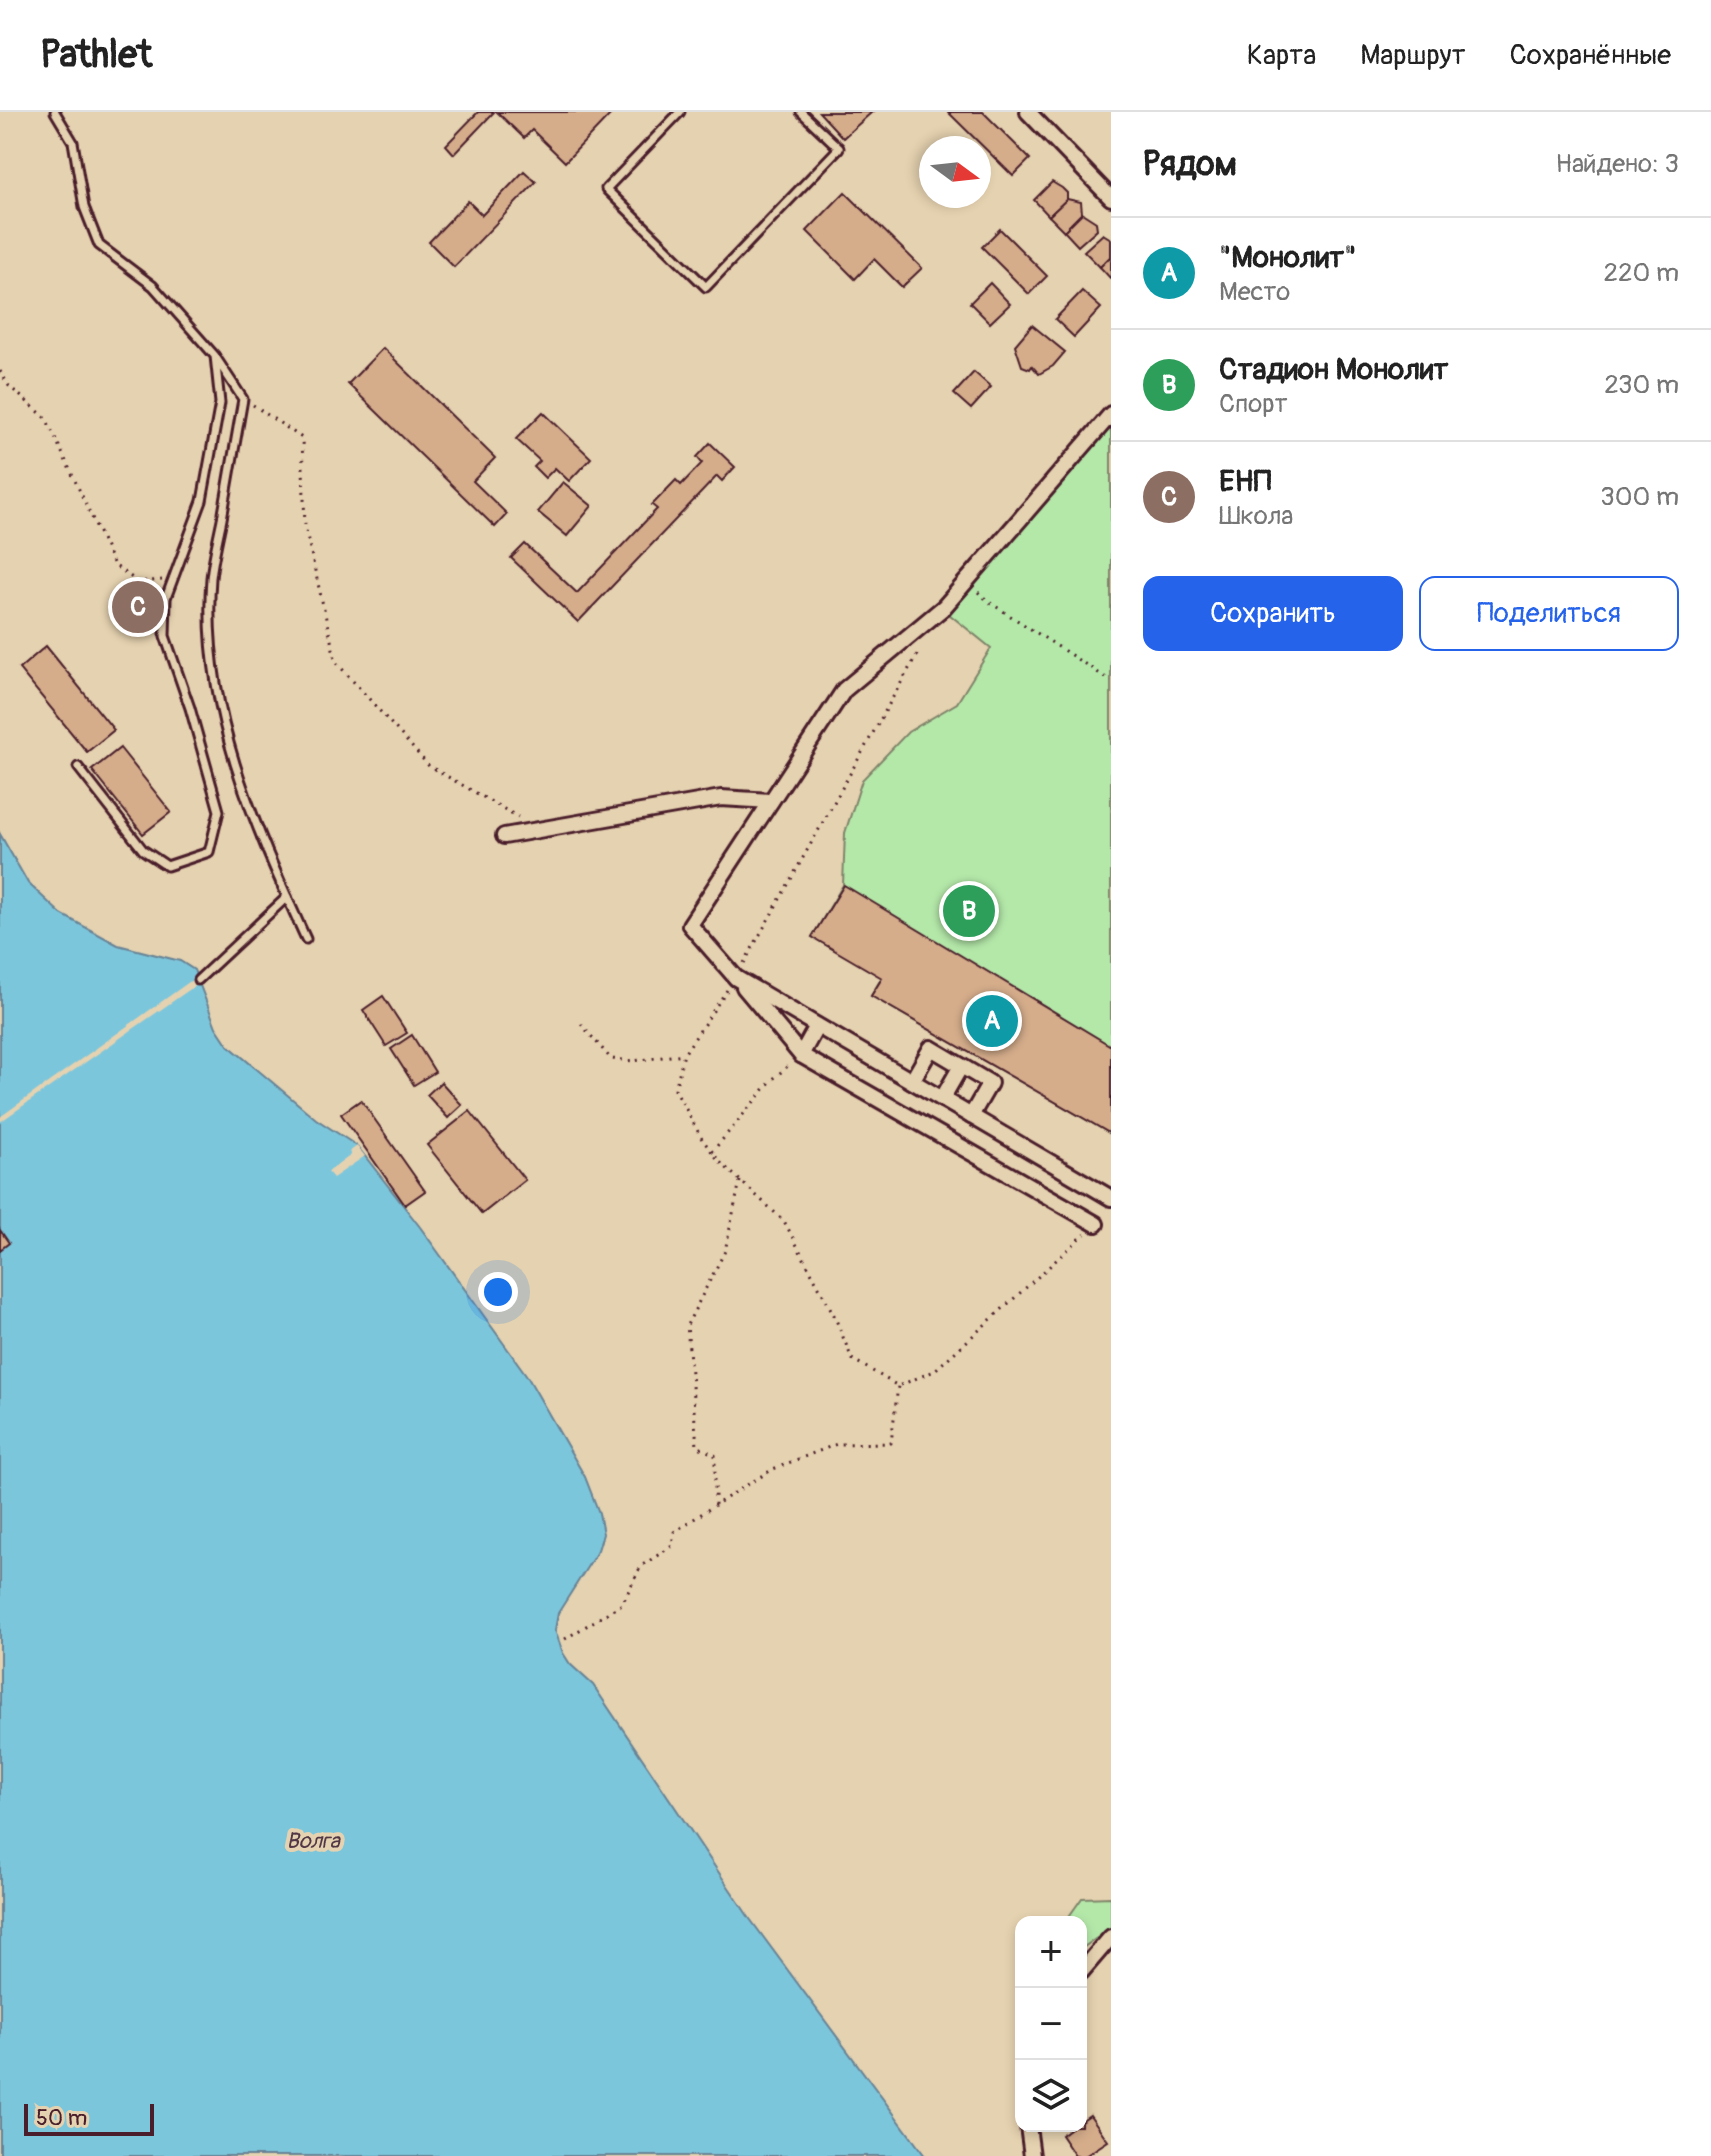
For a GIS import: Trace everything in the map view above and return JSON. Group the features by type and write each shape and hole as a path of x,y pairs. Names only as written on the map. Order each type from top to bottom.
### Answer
{"street":[{"path":"1028,112 1111,198"},
{"path":"1096,1224 801,1055 690,925 844,690 944,607 1111,414"},
{"path":"504,836 721,798 771,801"},
{"path":"736,978 1111,1198"},
{"path":"801,1055 817,1026"},
{"path":"912,1081 931,1048 990,1083 971,1116"},
{"path":"942,1099 961,1066"},
{"path":"1087,1965 1111,1937"},
{"path":"1029,2132 1032,2156"}],"lane":[{"path":"55,112 73,142 84,207 99,245 153,286 215,356 243,399 211,578 213,663 225,730 242,791 306,939"},
{"path":"680,112 606,189 706,287 839,148 801,112"},
{"path":"78,767 143,850 167,866 209,852 219,811 190,708 165,636 166,598 202,501 220,403 215,356"},
{"path":"198,980 287,897"}],"path":[{"path":"0,371 9,386 46,418 114,565 138,582 173,579"},
{"path":"243,399 302,438 305,527 336,662 429,766 540,830"},
{"path":"989,602 1111,681"},
{"path":"898,1386 852,1359 834,1315 784,1221 712,1152 675,1089 684,1054 736,978 921,648"},
{"path":"581,1024 611,1059 634,1061 684,1054"},
{"path":"712,1152 772,1080 801,1055"},
{"path":"715,1505 715,1455 697,1446 687,1325 725,1251 740,1180"},
{"path":"898,1386 934,1371 1096,1224"},
{"path":"565,1639 622,1604 641,1566 672,1546 674,1532 773,1469 837,1444 891,1443 898,1386"}],"green space":[{"path":"1111,426 1111,1134 871,996 882,977 812,937 843,885 845,833 862,780 908,732 957,703 991,648 949,614"},
{"path":"1111,1897 1111,1928 1087,1945 1087,1916 1069,1916 1082,1898"}],"water":[{"name":"Волга","path":"0,834 28,883 61,914 118,945 180,961 194,970 216,1027 228,1045 316,1119 357,1146 420,1227 527,1376 585,1477 599,1513 603,1534 598,1550 558,1613 555,1630 563,1653 570,1664 593,1685 750,1919 925,2156 0,2156"}],"pier":[{"path":"196,977 199,983 0,1122 0,1117"},
{"path":"357,1146 365,1156 333,1178 328,1172 351,1155 349,1152"}],"building":[{"path":"478,112 494,112 454,154 446,145"},
{"path":"497,112 613,112 565,162 532,130 524,138"},
{"path":"819,112 872,112 843,138"},
{"path":"948,112 983,112 1030,159 1013,176 991,154 991,136 972,136"},
{"path":"524,171 536,182 454,267 429,242 468,201 482,215"},
{"path":"1052,182 1067,193 1067,199 1049,216 1034,200"},
{"path":"845,192 922,268 902,287 874,259 855,279 807,231"},
{"path":"1067,199 1081,202 1082,213 1064,231 1049,216"},
{"path":"1082,213 1096,222 1097,229 1078,246 1064,231"},
{"path":"1000,229 1047,276 1029,294 982,247"},
{"path":"1103,234 1111,239 1111,256 1100,267 1084,251"},
{"path":"1111,256 1111,279 1100,267"},
{"path":"990,283 1010,304 990,323 970,303"},
{"path":"1082,291 1101,308 1074,337 1055,319"},
{"path":"1032,325 1065,352 1053,366 1039,374 1032,366 1030,369 1022,366 1015,345"},
{"path":"383,348 495,458 473,481 507,514 495,527 348,384"},
{"path":"974,372 991,387 971,409 954,394"},
{"path":"543,412 591,458 569,481 555,468 545,478 534,467 540,461 516,439"},
{"path":"710,443 735,467 722,481 717,476 578,622 511,558 525,544 577,593 657,509 652,505 676,480 681,485 702,463 697,457"},
{"path":"563,482 592,506 567,536 538,512"},
{"path":"46,646 114,730 87,752 19,669"},
{"path":"120,748 171,812 143,834 92,770"},
{"path":"844,885 1111,1046 1111,1134 871,996 882,978 812,937"},
{"path":"383,996 407,1033 386,1046 363,1010"},
{"path":"412,1035 435,1072 414,1085 391,1049"},
{"path":"441,1082 462,1105 448,1118 427,1095"},
{"path":"361,1100 425,1191 405,1205 341,1114"},
{"path":"470,1111 525,1180 482,1214 427,1145"},
{"path":"0,1230 9,1243 0,1250"},
{"path":"1090,2115 1108,2141 1085,2156 1075,2156 1061,2135 1065,2132 1087,2132 1087,2117"}],"place":[{"name":"ЕНП","path":"138,607"},
{"name":"Стадион Монолит","path":"969,911"},
{"name":"\"Монолит\"","path":"992,1021"}]}
